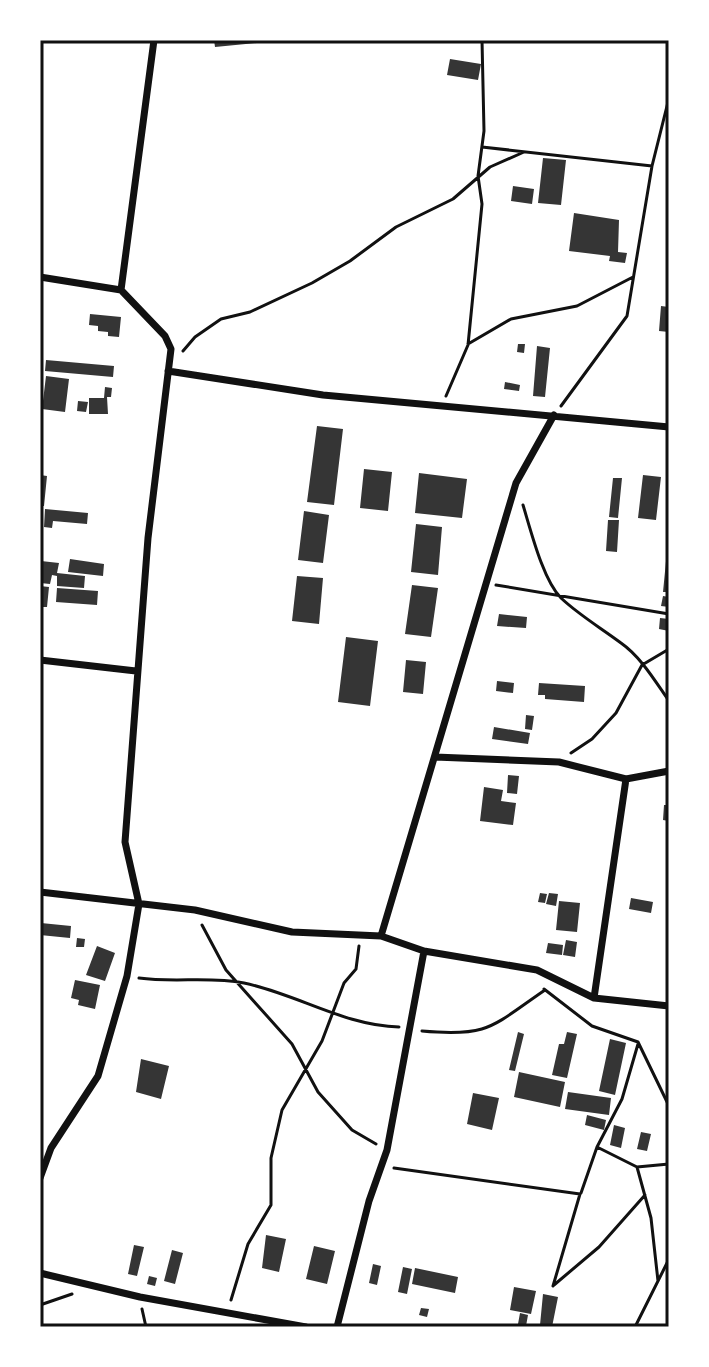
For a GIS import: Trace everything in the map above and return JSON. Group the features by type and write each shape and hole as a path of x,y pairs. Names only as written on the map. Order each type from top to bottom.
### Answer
{"street":[{"path":"121,290 154,40"},
{"path":"40,277 121,290 165,336 171,349 136,671 125,842 139,904 127,976 98,1076 51,1148 40,1178"},
{"path":"168,371 323,395 669,427"},
{"path":"381,936 516,483 554,415"},
{"path":"40,660 136,671"},
{"path":"435,757 559,762 626,779 669,771"},
{"path":"594,998 626,779"},
{"path":"40,892 195,910 292,932 381,936 424,951 537,970 594,998 669,1006"},
{"path":"337,1327 387,1150 424,951"},
{"path":"40,1273 140,1297 228,1310 306,1327"}],"path":[{"path":"443,404 468,345 482,204 478,176 482,147 482,40"},
{"path":"554,415 627,316 652,166 669,98"},
{"path":"482,147 652,166"},
{"path":"169,360 221,319 250,312 312,283 350,261 396,227 453,199 478,176 505,158 524,152"},
{"path":"468,345 511,319 577,306 633,277"},
{"path":"516,483 537,550 560,597 583,612 596,627 624,644 669,701"},
{"path":"484,583 669,614"},
{"path":"559,762 592,739 616,713 642,665 669,649"},
{"path":"195,910 212,948 234,982 292,1044 318,1092 352,1130 387,1150"},
{"path":"228,1310 248,1244 271,1205 271,1158 282,1110 307,1068 334,1012 344,983 356,969 356,952 364,936"},
{"path":"537,970 545,990 592,1026 638,1042 669,1106"},
{"path":"127,976 170,982 193,977 234,982 305,1000 356,1023 471,1035 492,1027 545,990"},
{"path":"638,1042 622,1099 597,1147 580,1194 553,1286 599,1247 624,1215 645,1195"},
{"path":"597,1147 637,1167 669,1164"},
{"path":"380,1166 580,1194"},
{"path":"637,1167 651,1218 658,1281"},
{"path":"635,1327 669,1259"},
{"path":"40,1305 91,1286"},
{"path":"140,1297 146,1327"}],"building":[{"path":"214,40 257,40 257,43 215,47"},
{"path":"450,59 481,64 478,80 447,75"},
{"path":"543,158 566,160 561,205 538,203"},
{"path":"513,186 534,189 532,204 511,201"},
{"path":"574,213 619,220 618,252 627,253 625,263 609,261 610,256 569,251"},
{"path":"661,306 669,307 669,332 659,331"},
{"path":"90,314 121,317 119,337 108,336 108,332 98,331 98,326 89,325"},
{"path":"518,344 525,344 524,353 517,352"},
{"path":"537,346 550,348 545,397 533,396"},
{"path":"46,360 114,366 113,377 45,371"},
{"path":"46,376 69,379 65,412 42,409"},
{"path":"505,382 520,385 519,391 504,389"},
{"path":"105,387 112,388 111,397 107,397 108,414 89,414 89,398 104,398"},
{"path":"78,401 88,402 86,412 77,411"},
{"path":"317,426 343,429 334,505 307,502"},
{"path":"364,469 392,472 388,511 360,508"},
{"path":"419,473 467,479 462,518 415,513"},
{"path":"40,475 47,476 44,506 40,506"},
{"path":"643,475 661,477 656,520 638,518"},
{"path":"613,478 622,478 618,518 609,517"},
{"path":"45,509 88,513 87,524 53,521 52,528 44,527"},
{"path":"304,511 329,515 323,563 298,560"},
{"path":"608,520 619,520 617,552 606,551"},
{"path":"416,524 442,527 438,575 411,572"},
{"path":"667,551 669,592 663,592"},
{"path":"70,559 104,564 103,576 68,572"},
{"path":"41,561 59,563 57,573 85,576 84,588 57,586 57,576 52,575 50,584 40,583"},
{"path":"297,576 323,578 319,624 292,621"},
{"path":"412,585 438,588 431,637 405,634"},
{"path":"40,586 49,587 47,607 40,607"},
{"path":"57,588 98,591 97,605 56,602"},
{"path":"663,596 669,597 669,607 661,606"},
{"path":"499,614 527,617 526,628 497,626"},
{"path":"660,618 669,619 669,631 659,629"},
{"path":"346,637 378,641 370,706 338,702"},
{"path":"406,660 426,662 423,694 403,692"},
{"path":"497,681 514,683 513,693 496,691"},
{"path":"539,683 585,686 584,702 545,699 545,695 538,695"},
{"path":"526,715 534,716 532,730 525,729"},
{"path":"494,727 530,733 528,744 492,739"},
{"path":"508,775 519,776 517,794 507,793"},
{"path":"484,787 503,790 501,801 516,803 513,825 480,821"},
{"path":"664,805 669,805 669,821 663,820"},
{"path":"540,893 547,894 545,903 538,902"},
{"path":"549,893 558,894 556,906 546,904"},
{"path":"631,898 653,902 651,913 629,909"},
{"path":"559,901 580,903 577,932 556,930"},
{"path":"41,923 71,926 70,938 40,935"},
{"path":"77,938 85,939 84,947 76,947"},
{"path":"566,940 577,942 575,957 563,955"},
{"path":"548,943 563,945 562,955 546,953"},
{"path":"97,946 115,953 105,981 86,975"},
{"path":"75,980 100,985 95,1009 78,1005 79,1000 71,998"},
{"path":"518,1032 524,1034 515,1071 509,1070"},
{"path":"567,1032 577,1034 567,1078 552,1075 559,1044 564,1044"},
{"path":"610,1039 626,1043 615,1095 599,1091"},
{"path":"141,1059 169,1066 161,1099 136,1092"},
{"path":"519,1072 565,1082 560,1107 514,1097"},
{"path":"568,1092 611,1098 609,1115 565,1109"},
{"path":"473,1093 499,1098 492,1130 467,1124"},
{"path":"587,1115 606,1120 604,1130 585,1125"},
{"path":"614,1125 625,1128 621,1148 610,1145"},
{"path":"641,1132 651,1134 647,1151 637,1149"},
{"path":"266,1235 286,1239 279,1272 262,1268"},
{"path":"134,1245 144,1247 137,1276 128,1274"},
{"path":"314,1246 335,1251 327,1284 306,1279"},
{"path":"172,1250 183,1253 175,1284 164,1281"},
{"path":"373,1264 381,1266 377,1285 369,1283"},
{"path":"403,1267 412,1269 407,1294 398,1292"},
{"path":"415,1268 458,1277 455,1293 412,1284"},
{"path":"149,1276 157,1278 155,1286 147,1284"},
{"path":"514,1287 536,1291 531,1314 510,1310"},
{"path":"543,1294 558,1297 552,1327 540,1325"},
{"path":"421,1308 429,1309 427,1317 419,1315"},
{"path":"520,1313 528,1315 526,1326 518,1324"}]}
